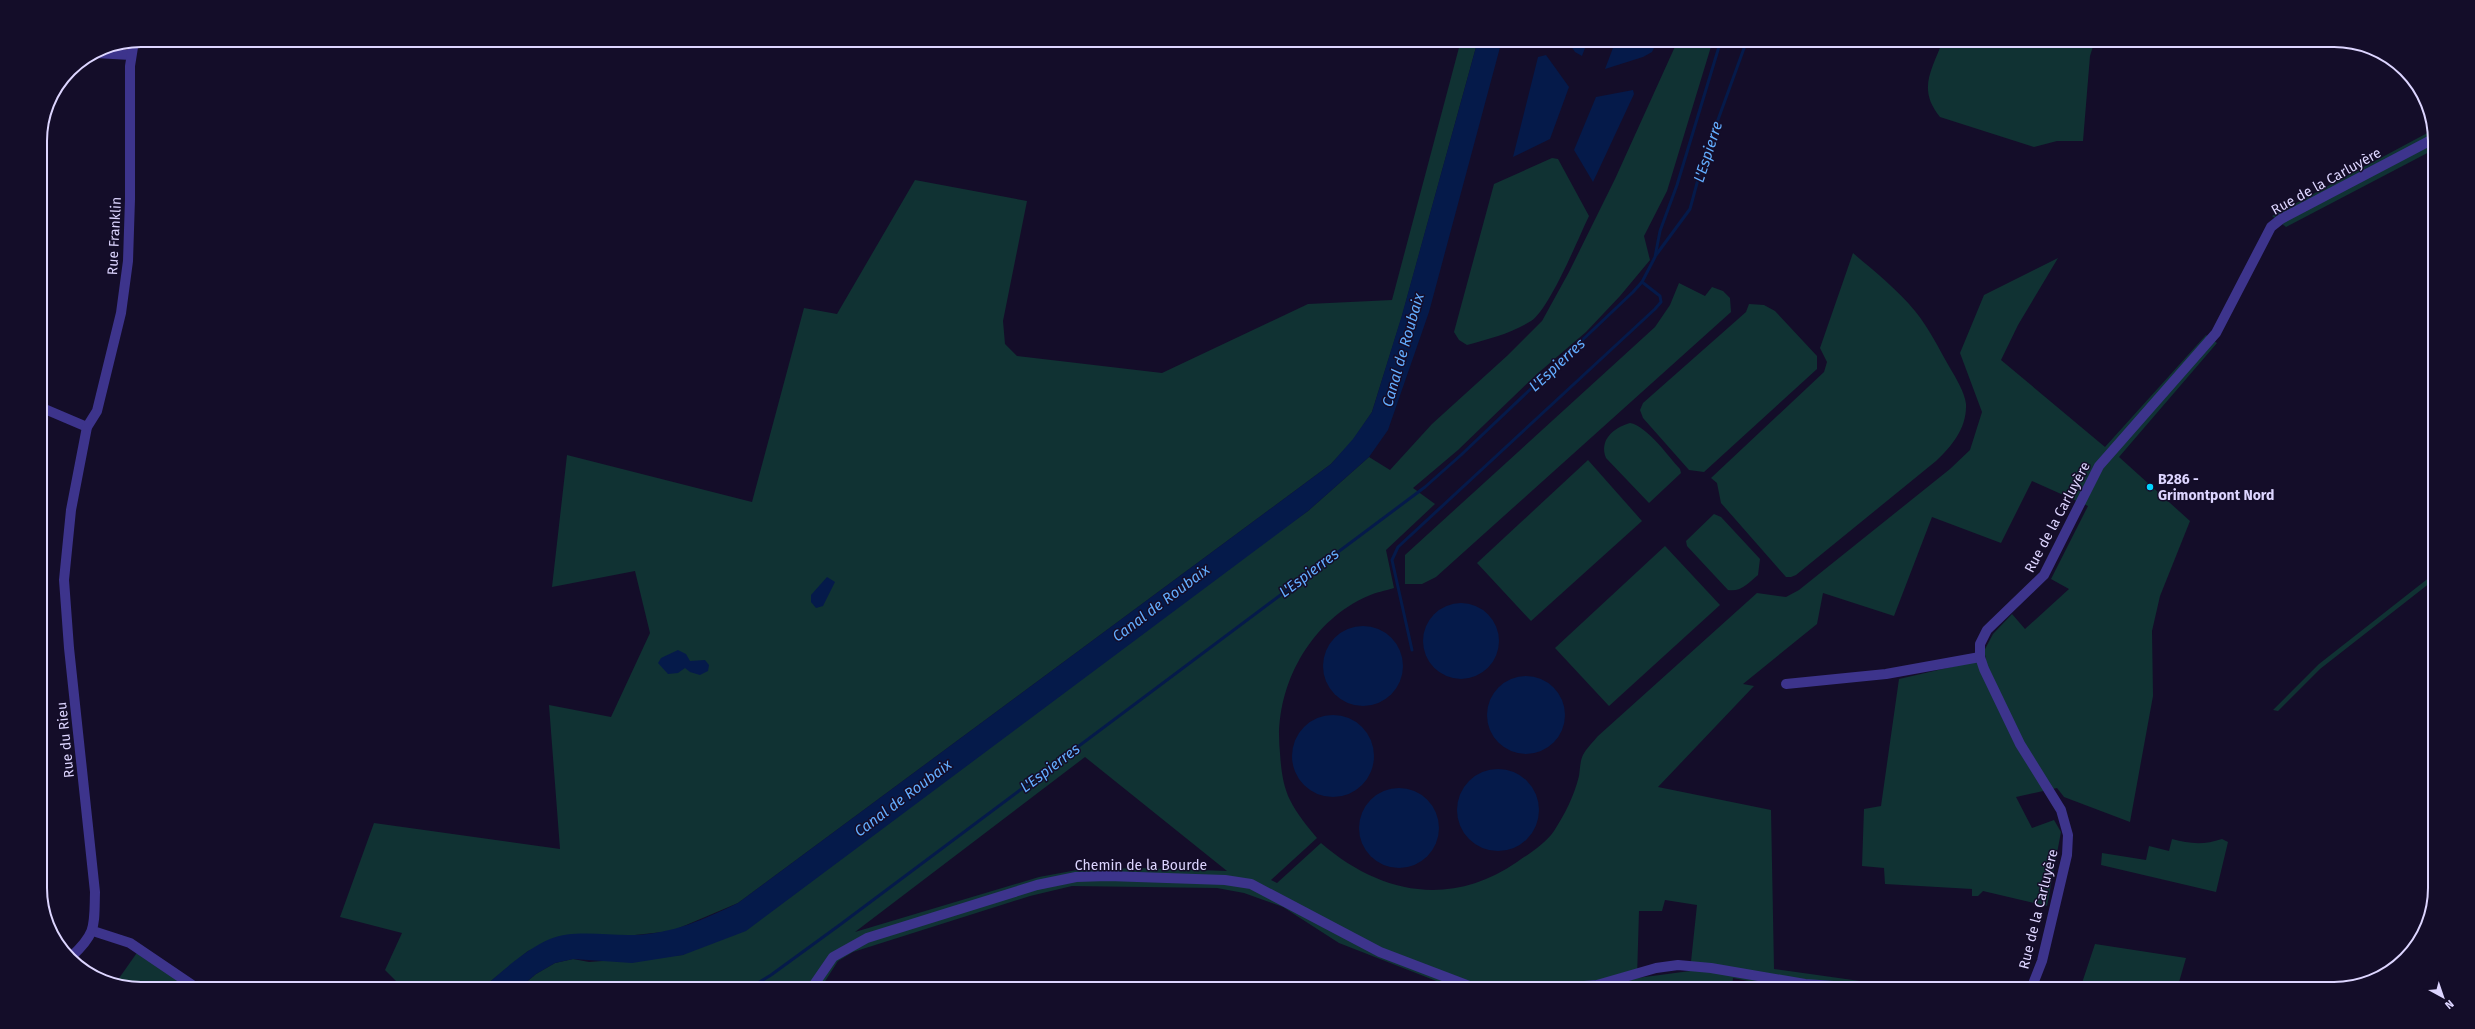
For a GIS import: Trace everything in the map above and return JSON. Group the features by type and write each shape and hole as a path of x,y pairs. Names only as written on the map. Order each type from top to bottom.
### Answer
{"street":[{"name":"Rue Franklin","path":"87,427 97,411 121,313 128,261 130,199 129,130 131,55 133,47"},
{"path":"106,54 131,55"},
{"name":"Rue de la Carluyère","path":"2034,982 2042,961 2067,855 2067,826 2061,810 2017,739 1980,657 1980,644 1987,630 2044,575 2099,466 2216,333 2271,227 2281,219 2428,142"},
{"path":"47,410 87,427"},
{"name":"Rue du Rieu","path":"87,427 71,510 64,580 69,648 95,892 94,931"},
{"path":"1786,684 1886,674 1980,657"},
{"name":"Chemin de la Bourde","path":"816,982 833,958 849,946 867,938 1037,885 1076,877 1108,876 1225,880 1251,884 1380,952 1459,982"},
{"path":"74,955 85,944 94,931 130,943 188,982"},
{"path":"1607,982 1656,968 1678,966 1710,968 1793,982"}],"green space":[{"path":"1459,47 1476,47 1402,316 1372,412 1353,440 1331,464 738,903 672,931 635,935 572,935 528,951 490,982 397,982 385,970 402,933 340,917 374,823 560,849 549,705 611,717 650,633 635,571 552,587 567,455 752,502 804,308 837,314 915,180 1027,201 1003,321 1005,344 1017,356 1162,373 1308,304 1392,300"},
{"path":"1675,47 1711,47 1667,191 1644,236 1650,260 1620,296 1586,332 1537,374 1458,450 1413,488 1435,504 1386,550 1394,588 1371,595 1347,608 1328,623 1312,640 1299,661 1289,682 1282,706 1279,729 1281,765 1284,783 1290,800 1299,815 1317,838 1271,880 1277,883 1321,843 1344,860 1367,874 1391,884 1416,889 1441,890 1466,886 1492,876 1517,862 1537,848 1550,836 1562,818 1575,791 1583,755 1598,736 1757,593 1786,597 1799,590 1950,469 1970,450 1982,412 1960,353 1984,295 2058,258 2018,325 2001,360 2105,447 2206,335 2217,343 2119,457 2190,521 2160,596 2152,631 2153,696 2130,822 2064,797 2057,788 2016,797 2032,828 2054,820 2061,832 2047,906 1983,891 1978,896 1972,896 1972,889 1885,884 1884,868 1862,866 1864,809 1881,806 1899,679 1986,659 1984,651 1993,634 2012,614 2025,629 2069,589 2051,579 2088,506 2032,481 2001,543 1932,517 1894,616 1823,593 1817,624 1743,684 1754,686 1658,787 1771,810 1774,969 1860,982 1754,982 1733,978 1733,982 1439,982 1339,943 1283,907 1244,893 1217,888 1072,886 1030,896 853,952 838,961 824,982 526,982 536,974 555,963 573,959 589,962 683,955 1308,511 1369,457 1390,470 1432,424 1508,355 1542,321 1569,272 1615,179","holes":["1085,757 1227,871 1139,868 1077,870 1039,877 855,932","1665,900 1697,905 1690,971 1637,978 1639,911 1662,911"]},
{"path":"1940,47 2093,47 2090,56 2083,141 2057,141 2034,147 1940,117 1933,107 1929,97 1928,88 1931,70"},
{"path":"2428,133 2428,153 2286,227 2272,216"},
{"path":"1552,158 1558,159 1589,216 1571,256 1546,303 1531,321 1500,335 1467,345 1459,340 1454,332 1494,184"},
{"path":"1853,253 1901,295 1925,324 1962,390 1966,404 1966,413 1961,429 1953,443 1936,461 1796,575 1786,577 1721,503 1717,483 1711,478 1824,372 1827,362 1820,348"},
{"path":"1679,283 1705,296 1712,287 1723,291 1730,298 1731,312 1436,577 1422,584 1405,584 1405,555 1655,327 1670,305"},
{"path":"1749,304 1764,305 1775,311 1817,356 1817,369 1704,472 1689,470 1643,418 1640,410 1643,403 1746,312"},
{"path":"1630,423 1637,425 1650,435 1680,469 1681,473 1649,503 1606,458 1604,452 1604,446 1609,436 1618,428"},
{"path":"1588,460 1642,521 1531,621 1477,563"},
{"path":"1714,514 1721,517 1760,559 1758,575 1737,590 1728,590 1687,546 1686,541"},
{"path":"1665,546 1720,605 1609,706 1555,648"},
{"path":"2428,578 2428,584 2320,669 2278,711 2273,710 2319,664"},
{"path":"2172,839 2197,843 2222,839 2228,842 2216,892 2101,865 2102,853 2146,860 2149,846 2169,851"},
{"path":"2095,944 2186,958 2179,982 2082,982"},
{"path":"141,947 189,982 134,982 118,979"}],"water":[{"name":"Canal de Roubaix","path":"1476,47 1500,47 1429,312 1388,430 1369,457 1308,511 746,931 683,955 632,963 573,959 555,963 536,974 526,982 489,982 522,955 550,939 570,934 634,935 662,932 688,925 738,903 1331,464 1353,439 1372,412 1402,315"},
{"path":"1572,47 1585,47 1582,56 1575,52"},
{"path":"1613,47 1654,47 1652,52 1643,57 1605,69"},
{"path":"1546,55 1569,87 1550,139 1513,157 1538,57"},
{"path":"1633,90 1634,94 1593,182 1574,150 1596,97"},
{"path":"827,577 835,582 823,606 816,608 811,602 811,595"},
{"path":"1461,603 1475,606 1488,614 1496,627 1499,641 1496,655 1488,668 1475,676 1461,679 1447,676 1434,668 1426,655 1423,641 1426,627 1434,614 1447,606"},
{"path":"1363,626 1378,629 1391,638 1400,651 1403,666 1400,681 1391,694 1378,703 1363,706 1348,703 1335,694 1326,681 1323,666 1326,651 1335,638 1348,629"},
{"path":"678,650 686,654 690,661 705,660 709,665 708,671 700,675 690,672 685,668 678,673 668,674 658,663 661,658"},
{"path":"1526,676 1541,679 1554,687 1562,700 1565,715 1562,730 1554,743 1541,751 1526,754 1511,751 1498,743 1490,730 1487,715 1490,700 1498,687 1511,679"},
{"path":"1333,715 1349,718 1362,727 1371,740 1374,756 1371,772 1362,785 1349,794 1333,797 1317,794 1304,785 1295,772 1292,756 1295,740 1304,727 1317,718"},
{"path":"1498,769 1514,772 1527,781 1536,794 1539,810 1536,826 1527,839 1514,848 1498,851 1482,848 1469,839 1460,826 1457,810 1460,794 1469,781 1482,772"},
{"path":"1399,788 1414,791 1427,800 1436,813 1439,828 1436,843 1427,856 1414,865 1399,868 1384,865 1371,856 1362,843 1359,828 1362,813 1371,800 1384,791"}],"waterway":[{"name":"L'Espierres","path":"760,982 841,924 1425,487 1461,455 1633,292 1642,282 1655,257 1660,231 1677,185 1719,47"},
{"name":"L'Espierre","path":"1656,255 1690,209 1703,161 1744,47"},
{"path":"1412,650 1392,560 1398,547 1655,309 1661,302 1660,296 1642,282"}],"place":[{"name":"B286 - Grimontpont Nord","path":"2150,487"}]}
